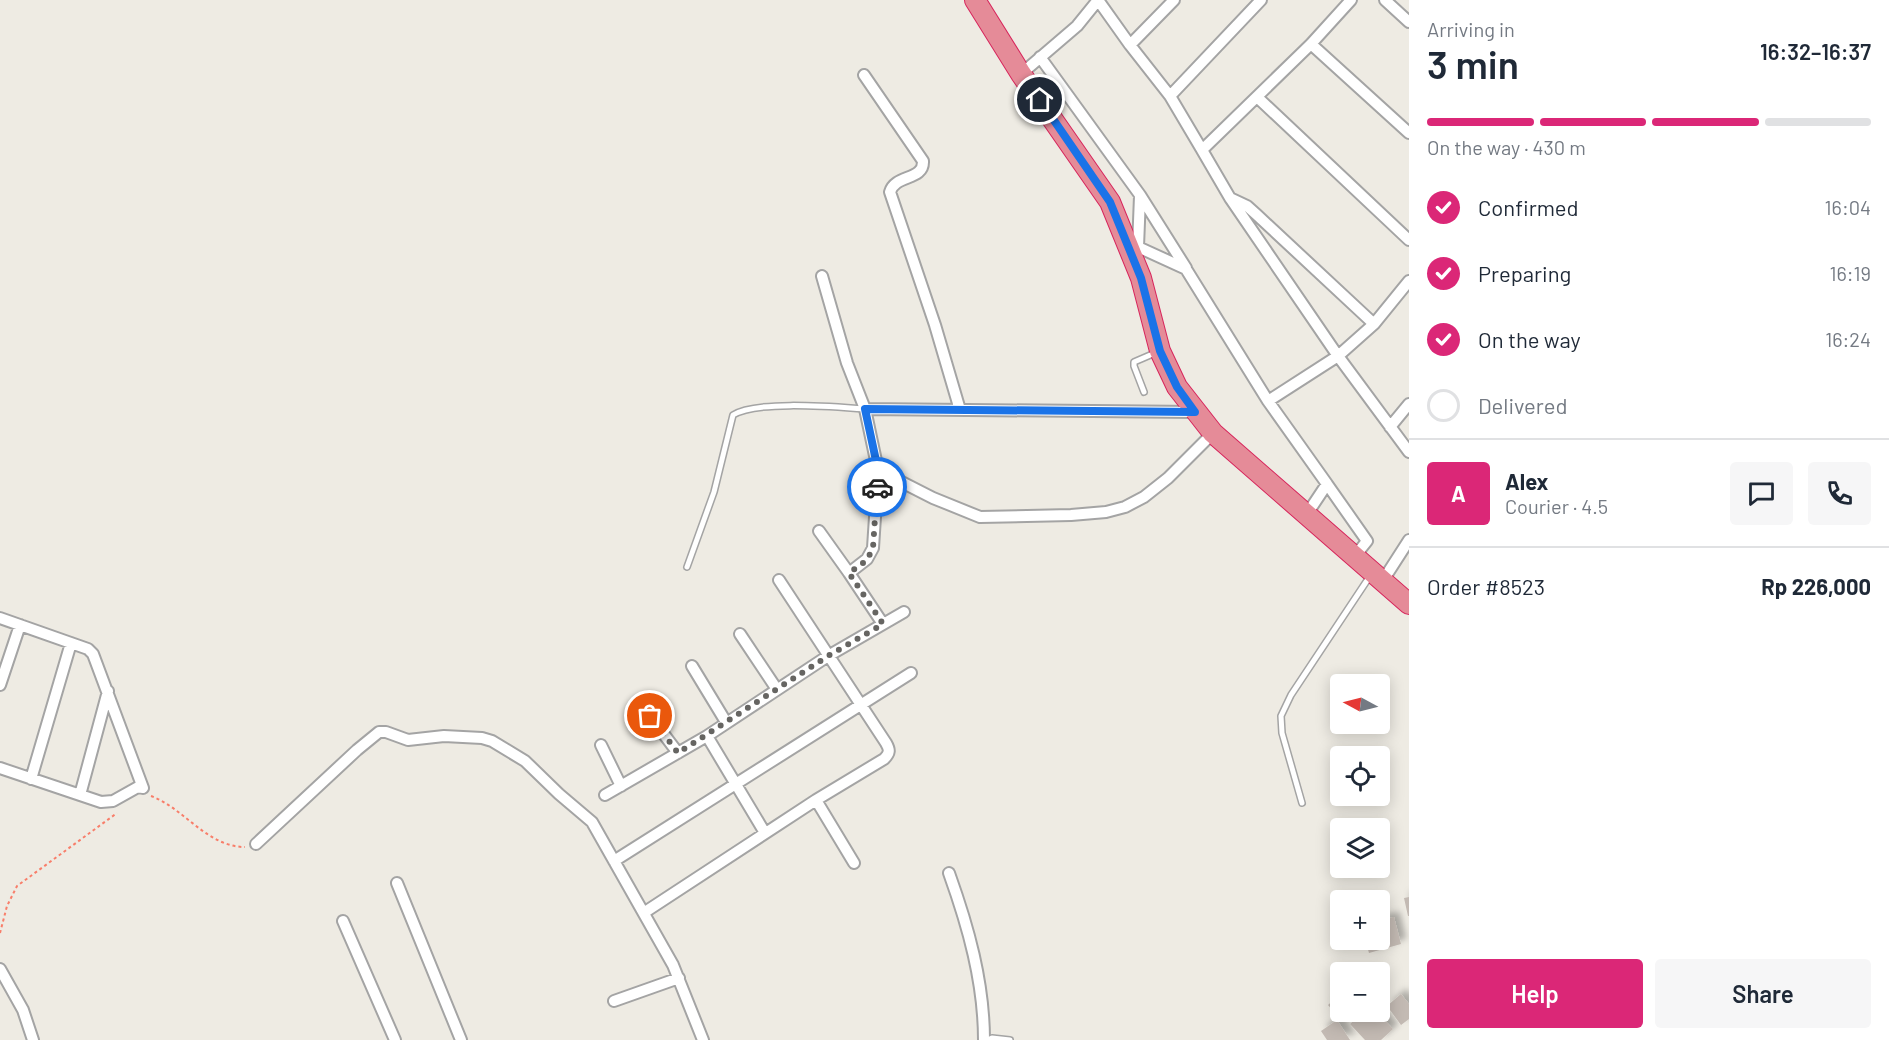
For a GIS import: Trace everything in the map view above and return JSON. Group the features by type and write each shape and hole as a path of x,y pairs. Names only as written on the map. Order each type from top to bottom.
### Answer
{"highway":[{"path":"975,0 1021,74 1110,202 1134,249 1160,351 1177,387 1213,433 1409,603"}],"street":[{"path":"1021,74 1077,26 1098,0 1170,96 1230,198 1338,356 1409,452"},
{"path":"1130,45 1174,0"},
{"path":"1170,96 1261,0"},
{"path":"1202,150 1311,44 1351,0"},
{"path":"1385,0 1409,22"},
{"path":"1311,44 1409,133"},
{"path":"1040,57 1140,195 1268,400 1367,541 1355,556"},
{"path":"864,75 923,161 920,172 895,182 890,192 935,325 960,410"},
{"path":"1257,97 1409,240"},
{"path":"1140,195 1134,249 1186,268"},
{"path":"1230,198 1247,206 1374,324"},
{"path":"822,276 847,363 865,409 878,470 873,548 867,560 849,573"},
{"path":"1268,400 1338,356 1374,324 1409,281"},
{"path":"1390,427 1409,404"},
{"path":"865,409 1195,412"},
{"path":"878,470 933,498 980,517 995,519 1106,512 1125,507 1144,497 1168,478 1213,433"},
{"path":"1307,514 1327,484"},
{"path":"819,531 883,624"},
{"path":"1377,577 1409,540"},
{"path":"645,912 888,755 889,748 886,742 779,580"},
{"path":"606,795 707,736 776,688 904,612"},
{"path":"0,618 88,650 93,654 142,788 138,787 109,802 101,802 0,768"},
{"path":"0,685 20,625"},
{"path":"740,634 776,688"},
{"path":"31,779 71,644"},
{"path":"692,666 726,722"},
{"path":"614,861 911,673"},
{"path":"80,795 108,691"},
{"path":"650,716 678,753"},
{"path":"256,844 379,732 386,732 408,740 444,736 482,738 492,741 525,761 559,794 589,817 645,912 679,978 703,1040"},
{"path":"707,736 765,833"},
{"path":"601,745 621,786"},
{"path":"816,800 854,863"},
{"path":"949,873 973,946 984,1021 984,1040"},
{"path":"397,883 461,1040"},
{"path":"343,921 395,1040"},
{"path":"0,969 23,1010 33,1040"},
{"path":"614,1001 679,978"}],"lane":[{"path":"1144,392 1134,362 1160,351"},
{"path":"687,567 714,492 733,415 750,407 807,406 865,409"},
{"path":"1302,803 1282,733 1281,716 1291,695 1377,577"},
{"path":"988,1040 992,1038 1010,1040"}],"path":[{"path":"148,796 158,799 223,842 241,847 256,844"},
{"path":"0,933 7,906 17,886 123,809"}],"building":[{"path":"1409,897 1409,916 1408,916 1404,898"},
{"path":"1394,917 1401,944 1390,947 1390,918"},
{"path":"1401,994 1409,1004 1409,1019 1401,1025 1390,1010 1390,1003"},
{"path":"1334,1022 1338,1022 1350,1040 1327,1040 1321,1031"},
{"path":"1352,1022 1386,1022 1393,1029 1381,1040 1365,1040 1350,1024"}],"way so far":[{"path":"650,716 678,753 707,736 776,688 883,624 849,573 867,560 873,548 877,487"}],"route":[{"path":"877,487 878,470 865,409 1195,412 1177,387 1160,351 1141,278 1110,202 1040,100"}]}
